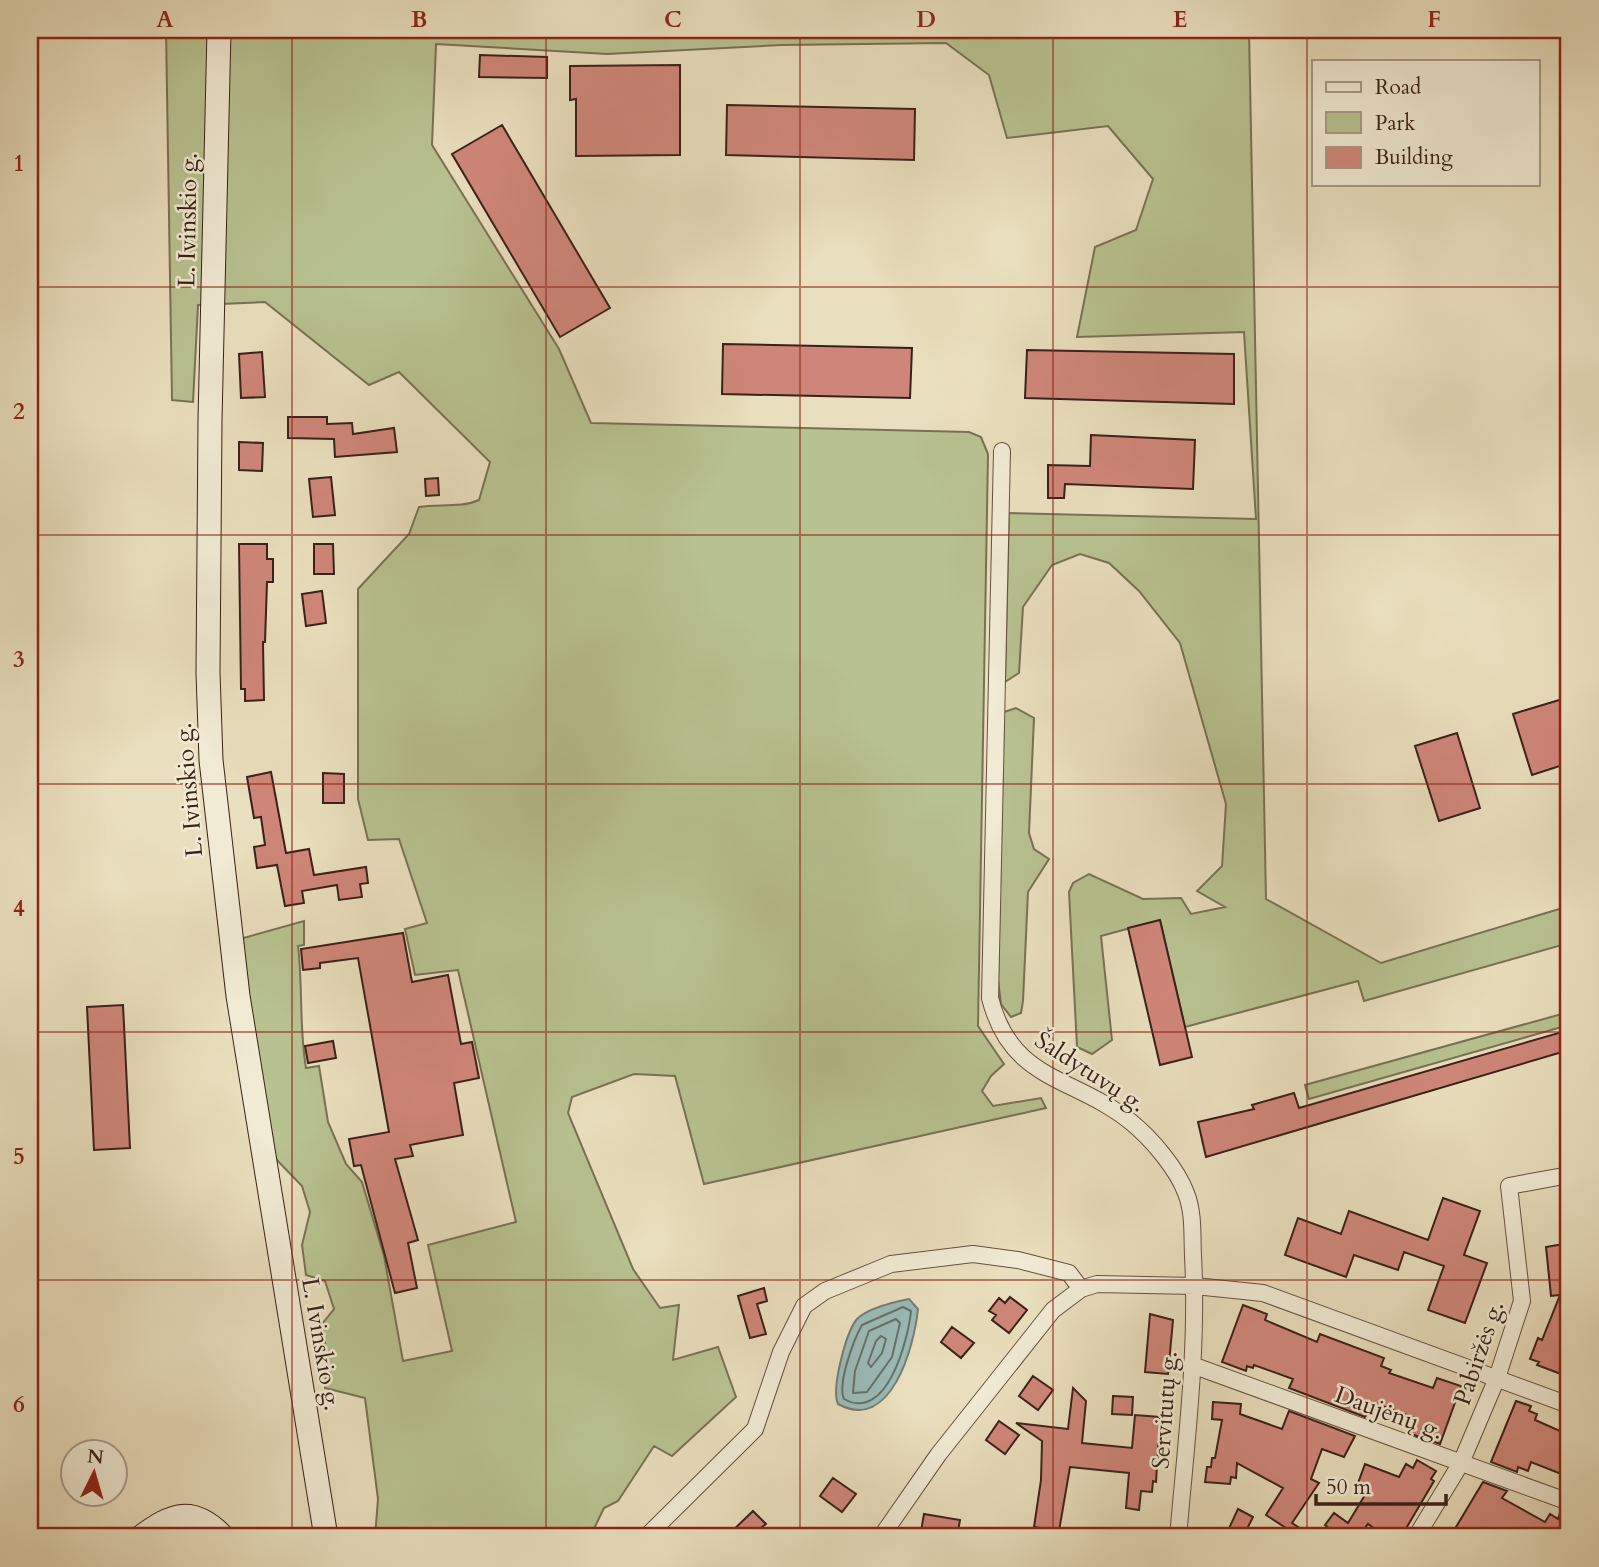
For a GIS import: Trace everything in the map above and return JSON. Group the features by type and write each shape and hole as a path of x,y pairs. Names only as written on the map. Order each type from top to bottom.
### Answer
{"street":[{"name":"L. Ivinskio g.","path":"219,30 210,420 210,750 237,996 326,1537"},
{"name":"Šaldytuvų g.","path":"1002,451 990,998 996,1021 1011,1047 1034,1067 1101,1101 1132,1123 1177,1177 1186,1192 1191,1213 1195,1286"},
{"name":"Pabiržės g.","path":"1416,1537 1461,1463 1497,1378 1522,1301 1510,1186 1569,1175"},
{"path":"648,1535 755,1429 781,1352 804,1306 825,1291 891,1265 972,1254 1018,1260 1069,1273 1081,1289"},
{"path":"881,1537 938,1455 1053,1310 1081,1289 1120,1282 1263,1293 1569,1405"},
{"name":"Servitutų g.","path":"1178,1537 1192,1365 1195,1286"},
{"name":"Daujėnų g.","path":"1192,1365 1569,1502"},
{"path":"141,1537 164,1520 176,1516 190,1516 208,1524 223,1537"}],"green space":[{"path":"166,30 1249,30 1266,899 1381,963 1569,906 1569,943 1364,1001 1358,981 1185,1027 1160,920 1101,936 1112,1040 1092,1054 1077,1047 1069,892 1073,883 1089,874 1143,899 1181,898 1191,914 1225,907 1197,891 1222,866 1226,804 1180,643 1139,591 1109,563 1080,554 1052,565 1023,607 1019,673 1005,682 1009,513 1256,519 1244,332 1077,337 1095,247 1136,230 1153,179 1108,126 1007,138 989,75 946,43 782,45 607,54 436,44 432,145 559,349 591,423 969,432 981,437 988,454 978,1026 1004,1064 991,1076 982,1091 993,1106 1041,1098 1046,1108 704,1184 675,1076 634,1074 572,1097 568,1113 633,1269 660,1308 679,1305 673,1360 718,1347 736,1397 672,1456 654,1446 618,1501 604,1508 590,1537 375,1537 378,1499 365,1398 325,1388 327,1356 322,1324 334,1309 325,1281 306,1275 302,1245 310,1212 302,1186 272,1155 240,939 304,921 304,945 298,946 306,1068 319,1066 328,1122 346,1164 362,1182 384,1256 403,1361 452,1351 428,1245 516,1222 458,970 415,975 405,929 427,923 399,839 368,840 358,799 358,589 409,534 419,507 458,505 479,500 490,462 399,372 369,385 265,302 198,305 193,402 172,400"},
{"path":"1016,708 1034,718 1029,833 1034,849 1049,859 1028,892 1023,1001 1021,1013 1011,1017 1001,1004 998,979 1004,712"},
{"path":"1569,1012 1569,1025 1309,1099 1305,1085"}],"water":[{"path":"909,1299 918,1309 916,1325 905,1363 886,1397 872,1407 856,1410 838,1404 836,1386 841,1361 848,1336 857,1319 874,1309"}],"building":[{"path":"480,55 547,57 547,78 479,77"},
{"path":"680,65 680,155 576,156 576,99 570,100 570,66"},
{"path":"727,105 915,109 914,160 726,155"},
{"path":"502,125 610,308 560,337 452,154"},
{"path":"723,344 912,348 910,398 722,394"},
{"path":"1027,350 1234,354 1234,404 1025,398"},
{"path":"262,352 265,397 241,398 239,354"},
{"path":"288,417 327,417 327,424 352,423 353,434 394,428 397,452 335,457 334,439 288,438"},
{"path":"1091,435 1195,440 1193,489 1065,484 1064,498 1048,498 1048,465 1090,466"},
{"path":"239,442 263,443 262,471 239,470"},
{"path":"331,477 335,515 313,517 309,479"},
{"path":"438,478 439,495 426,496 425,479"},
{"path":"239,544 267,544 267,559 273,559 273,582 267,582 263,642 264,700 245,701 245,689 241,689"},
{"path":"314,544 333,544 334,574 314,574"},
{"path":"322,591 326,623 306,626 302,594"},
{"path":"1569,697 1569,763 1532,775 1513,714"},
{"path":"1457,733 1480,808 1439,821 1415,746"},
{"path":"271,772 286,853 309,849 314,875 366,867 368,883 360,884 362,897 339,900 337,885 302,891 304,903 285,906 277,865 257,868 254,847 265,845 261,817 254,818 247,777"},
{"path":"323,773 344,774 344,803 323,803"},
{"path":"1160,920 1192,1057 1160,1065 1128,928"},
{"path":"403,933 412,982 448,975 461,1044 472,1042 479,1078 454,1083 463,1135 410,1145 413,1156 395,1159 418,1240 408,1243 417,1288 395,1293 361,1165 354,1166 349,1139 389,1132 358,958 320,963 320,968 303,970 301,949"},
{"path":"123,1005 130,1148 94,1150 87,1007"},
{"path":"1569,1030 1569,1050 1206,1157 1198,1122 1254,1109 1252,1105 1294,1093 1299,1108"},
{"path":"333,1041 336,1058 308,1063 305,1046"},
{"path":"1443,1198 1480,1211 1464,1255 1487,1263 1465,1323 1428,1310 1444,1266 1404,1252 1398,1270 1354,1255 1346,1277 1285,1255 1298,1218 1341,1234 1349,1211 1428,1240"},
{"path":"1569,1243 1569,1377 1537,1365 1539,1362 1530,1359 1538,1338 1542,1340 1560,1295 1551,1296 1546,1247"},
{"path":"764,1288 767,1301 757,1304 766,1334 750,1338 738,1296"},
{"path":"1010,1297 1027,1310 1009,1333 992,1320 996,1315 989,1311 999,1298 1005,1303"},
{"path":"1243,1305 1267,1314 1265,1320 1317,1342 1320,1334 1384,1358 1381,1366 1391,1370 1389,1373 1433,1388 1437,1378 1461,1386 1440,1444 1411,1434 1415,1418 1374,1403 1365,1417 1289,1388 1293,1379 1254,1365 1253,1368 1247,1366 1246,1371 1222,1362"},
{"path":"1150,1314 1173,1320 1168,1374 1145,1372"},
{"path":"952,1327 974,1343 961,1358 941,1342"},
{"path":"1033,1376 1053,1390 1038,1410 1019,1396"},
{"path":"1073,1388 1086,1401 1082,1443 1132,1448 1135,1415 1160,1417 1156,1482 1153,1481 1152,1492 1141,1491 1139,1510 1126,1508 1129,1473 1070,1467 1059,1531 1034,1527 1041,1480 1042,1441 1016,1423 1068,1429"},
{"path":"1113,1396 1133,1397 1132,1415 1112,1414"},
{"path":"1516,1401 1531,1406 1529,1411 1537,1414 1535,1420 1569,1435 1569,1477 1531,1462 1528,1471 1518,1467 1517,1472 1491,1462"},
{"path":"1213,1402 1241,1404 1240,1414 1282,1429 1289,1411 1355,1436 1344,1457 1322,1449 1311,1479 1319,1483 1292,1523 1313,1537 1279,1537 1286,1528 1266,1515 1283,1488 1237,1463 1236,1478 1231,1477 1230,1484 1205,1482 1207,1467 1211,1467 1212,1458 1215,1458 1222,1420 1212,1419"},
{"path":"999,1421 1019,1435 1005,1454 986,1440"},
{"path":"1417,1460 1436,1471 1431,1479 1434,1481 1401,1537 1386,1537 1368,1524 1361,1533 1367,1537 1340,1537 1325,1525 1334,1513 1348,1523 1368,1490 1357,1486 1365,1464 1399,1477 1406,1464 1413,1468"},
{"path":"833,1478 856,1494 842,1512 820,1496"},
{"path":"1483,1482 1507,1491 1502,1498 1545,1522 1550,1514 1558,1519 1561,1510 1569,1512 1569,1537 1450,1537"},
{"path":"1238,1509 1253,1517 1243,1537 1225,1537"},
{"path":"753,1511 766,1524 762,1527 781,1537 726,1537"},
{"path":"924,1514 960,1520 957,1537 920,1537"}]}
